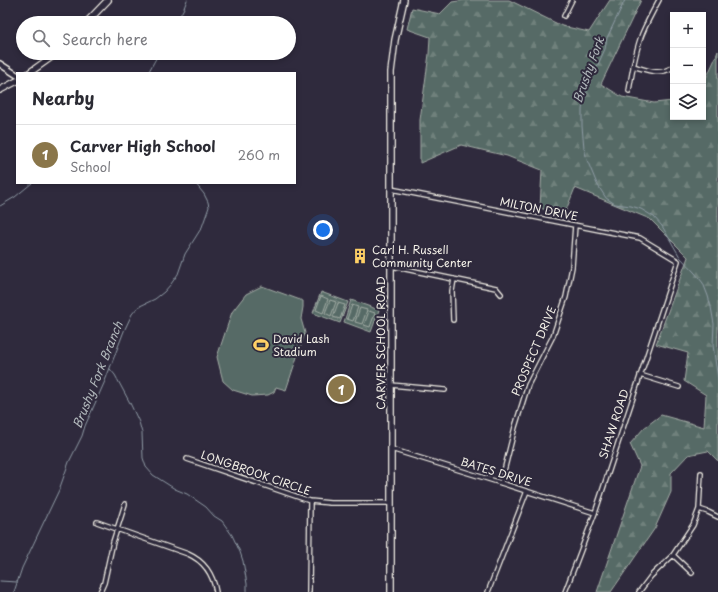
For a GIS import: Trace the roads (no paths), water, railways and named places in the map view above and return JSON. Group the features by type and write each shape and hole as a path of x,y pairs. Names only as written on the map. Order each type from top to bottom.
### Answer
{"main road":[{"path":"93,16 108,0"},
{"name":"CARVER SCHOOL ROAD","path":"391,592 391,72 395,40 404,0"},
{"path":"30,72 47,60"},
{"path":"0,90 16,82"}],"street":[{"path":"564,16 572,0"},
{"path":"629,91 633,66 642,34 659,0"},
{"path":"0,64 16,74"},
{"path":"633,66 660,72 670,69"},
{"name":"MILTON DRIVE","path":"391,189 640,238 678,261"},
{"name":"PROSPECT DRIVE","path":"501,483 515,426 528,385 553,336 566,297 572,267 575,225"},
{"name":"SHAW ROAD","path":"565,592 595,513 678,261"},
{"path":"391,266 496,288 501,294"},
{"path":"453,320 452,291 454,279"},
{"path":"640,375 679,387"},
{"path":"391,385 446,390"},
{"name":"BATES DRIVE","path":"391,449 595,513"},
{"name":"LONGBROOK CIRCLE","path":"187,459 310,501 325,503 391,503"},
{"path":"639,592 652,576 673,555 693,525 699,509 701,473"},
{"path":"488,592 527,491"},
{"path":"309,592 310,501"},
{"path":"100,592 104,583 117,529 125,504"},
{"path":"699,509 718,517"},
{"path":"97,522 195,557 202,562 208,571 213,580 216,592"},
{"path":"673,555 692,573"}],"waterway":[{"name":"Brushy Fork Branch","path":"180,16 187,0"},
{"name":"Brushy Fork","path":"625,0 607,38 605,49 590,82 583,102 582,126 584,148 587,160 597,184 606,198 615,204 641,209 654,217 662,226 680,257 703,283 711,307 714,324 713,345 718,380"},
{"name":"Brushy Fork Branch","path":"149,72 155,60"},
{"path":"0,206 15,197 31,184"},
{"name":"Brushy Fork Branch","path":"14,592 22,568 59,490 69,462 82,436 132,314 138,307 155,299 171,284 178,274 185,254 202,227 209,207 204,194 196,184"},
{"path":"110,369 115,375 139,422 142,433 143,458 146,467 153,475 175,489 187,494 206,507 214,516 222,521 232,535 240,552 243,561 247,592"},
{"path":"0,581 17,582"}],"place":[{"name":"Carl H. Russell Community Center","path":"360,256"},
{"name":"David Lash Stadium","path":"261,345"},
{"name":"Carver High School","path":"341,389"}]}
